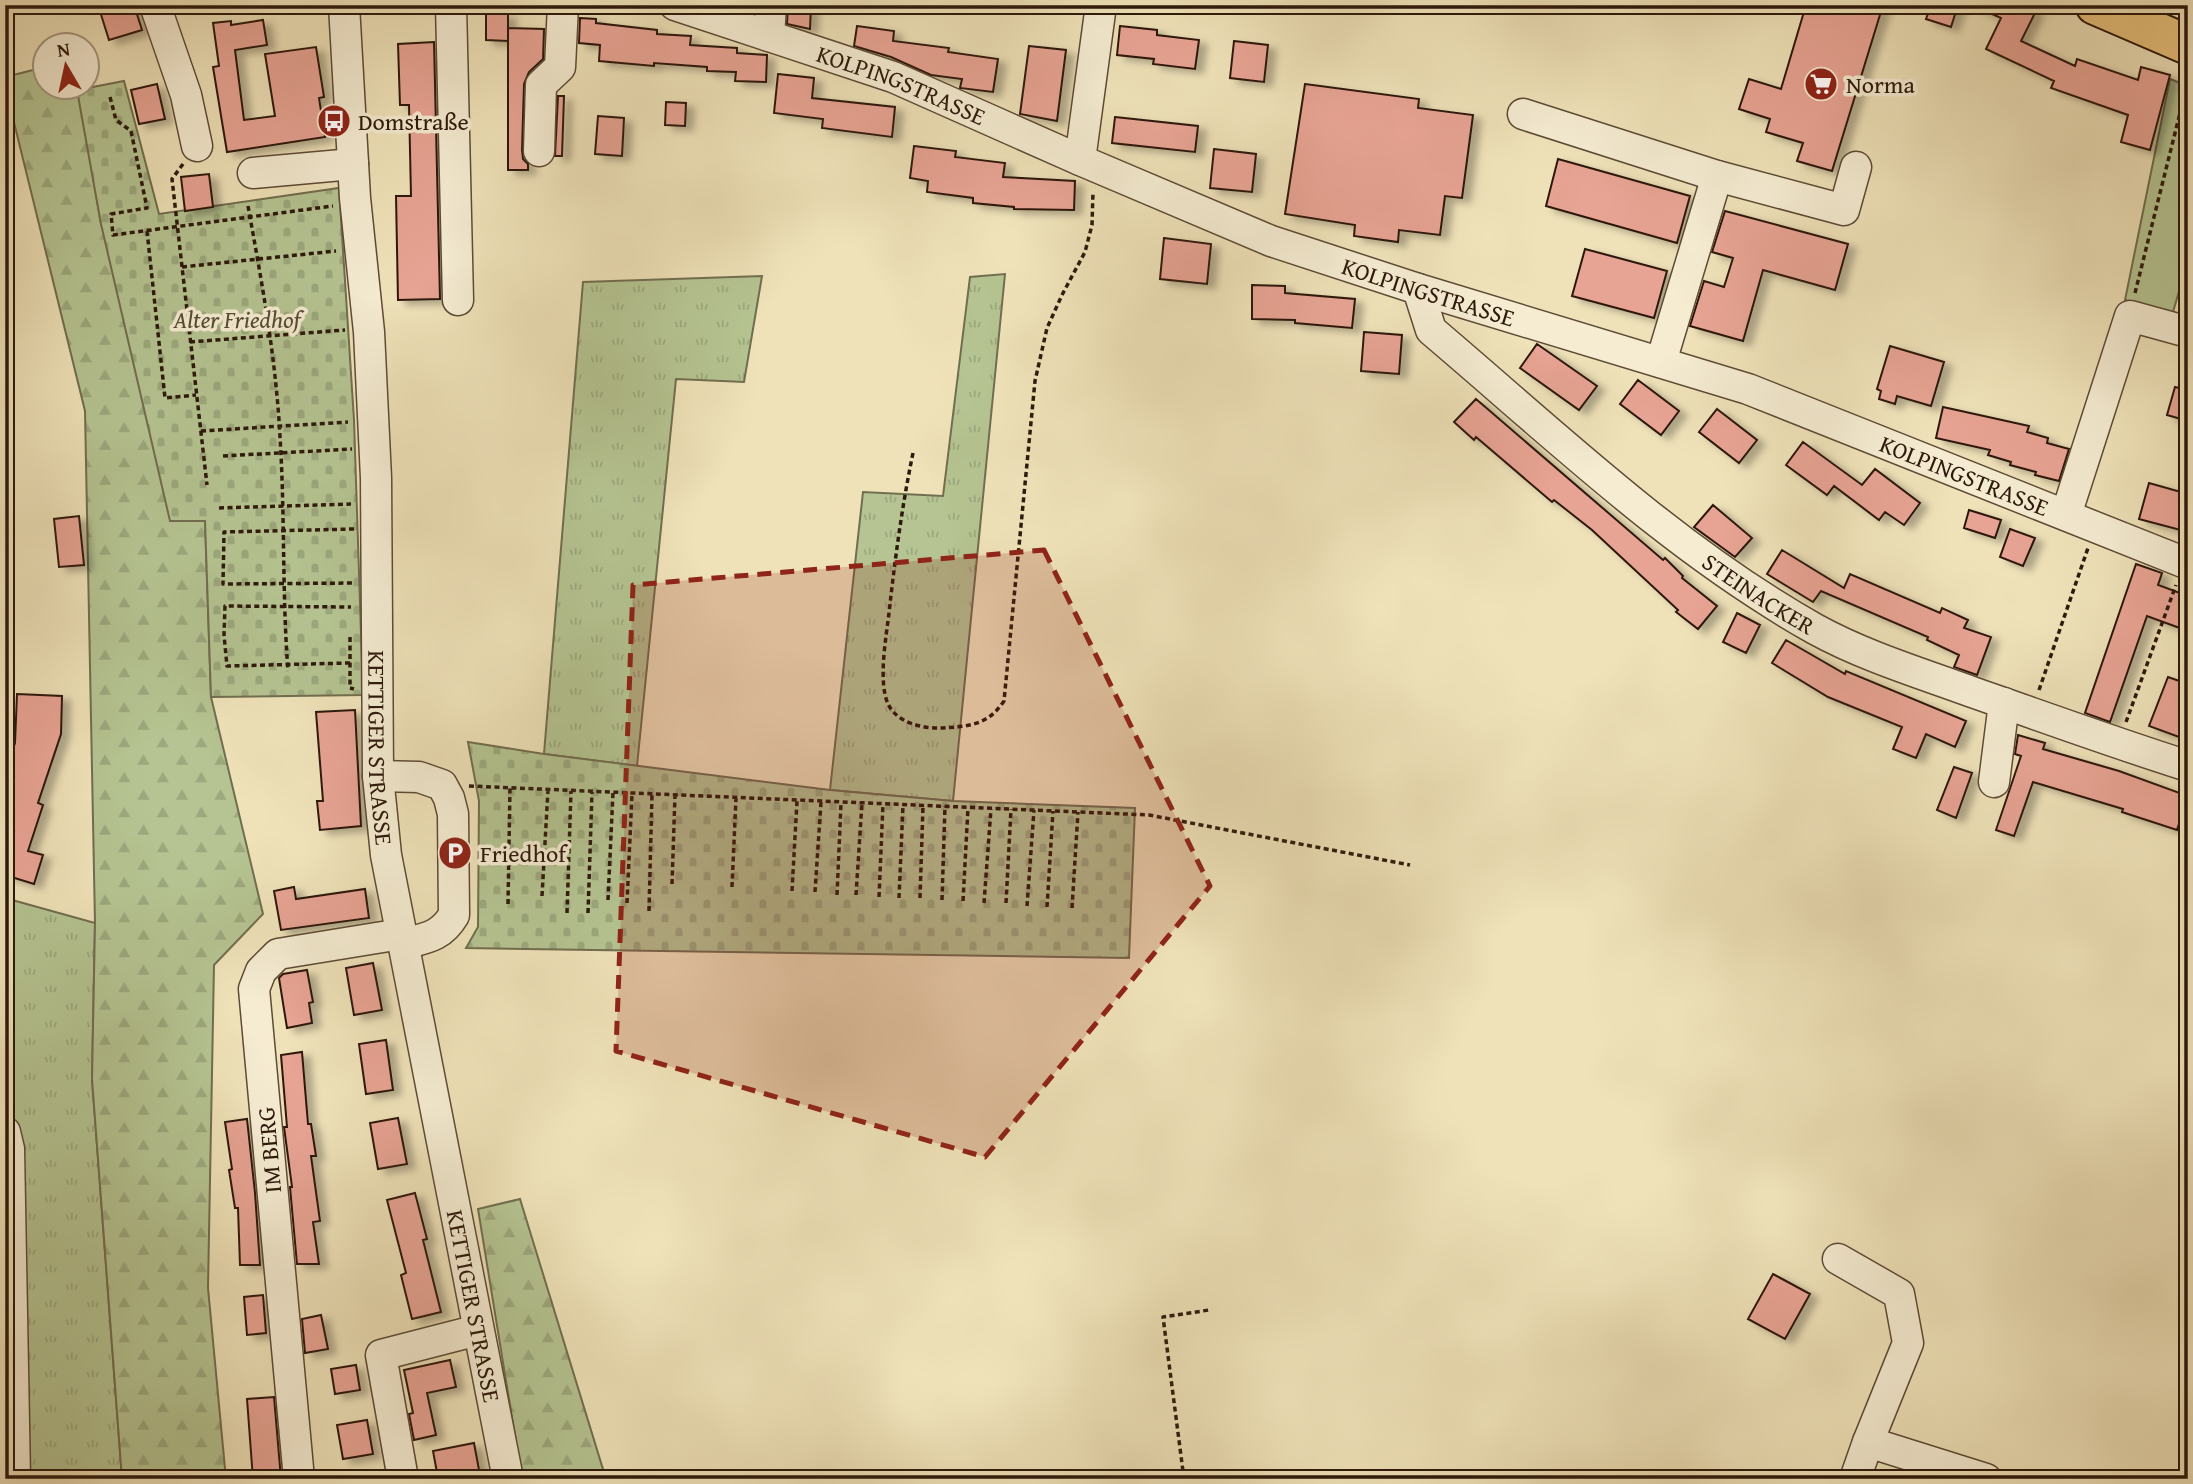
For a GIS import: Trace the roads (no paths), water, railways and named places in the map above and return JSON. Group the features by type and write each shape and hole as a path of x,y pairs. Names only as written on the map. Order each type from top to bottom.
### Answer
{"main road":[{"path":"2095,5 2188,45"}],"street":[{"path":"155,5 186,95 197,146"},
{"name":"KETTIGER STRASSE","path":"344,5 353,164 369,332 376,478 378,776 386,855 508,1479"},
{"path":"451,5 458,300"},
{"path":"539,151 541,85 560,67 563,5"},
{"name":"KOLPINGSTRASSE","path":"675,5 893,77 1270,241 1748,389 2186,563"},
{"path":"769,36 771,5"},
{"path":"1087,163 1101,5"},
{"path":"1523,114 1717,176 1844,210 1856,167"},
{"path":"253,173 353,164"},
{"path":"1661,362 1717,176"},
{"name":"STEINACKER","path":"1418,289 1432,330 1662,527 1736,580 1817,630 1892,663 2118,744 2188,766"},
{"path":"2066,515 2130,316 2188,331"},
{"path":"1994,782 2017,708"},
{"name":"IM BERG","path":"299,1479 254,989 261,971 278,954 430,937 446,929 454,915 453,814 449,798 442,785 419,777 378,776"},
{"path":"5,1132 9,1149 15,1479"},
{"path":"1838,1259 1899,1294 1908,1343 1855,1479"},
{"path":"403,1479 381,1355 478,1330"},
{"path":"1868,1442 1986,1479"}],"place":[{"name":"Norma","path":"1821,84"},
{"name":"Domstraße","path":"334,121"},
{"name":"Friedhof","path":"455,853"}],"park label":[{"name":"Alter Friedhof","path":"237,319"}]}
